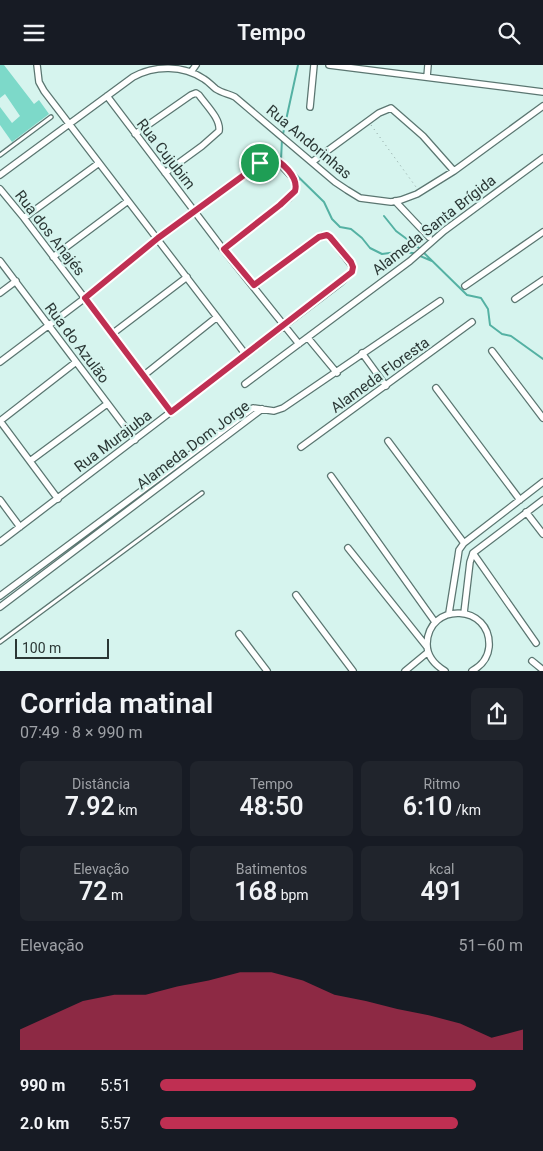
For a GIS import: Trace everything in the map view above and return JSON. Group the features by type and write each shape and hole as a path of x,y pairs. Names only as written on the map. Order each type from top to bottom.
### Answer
{"street":[{"path":"37,65 37,77 40,86 246,355"},
{"path":"191,72 196,65"},
{"path":"310,107 314,65"},
{"path":"329,65 543,92"},
{"path":"426,77 428,65"},
{"name":"Rua Andorinhas","path":"0,175 140,73 161,67 177,68 191,72 206,80 219,91 239,99 335,181 356,196 374,200 395,201 420,192 454,171 543,106"},
{"path":"135,134 186,97 196,93 211,112 220,127 217,134 165,173"},
{"name":"Rua Cujubim","path":"107,96 194,211 299,344"},
{"path":"312,162 367,121 388,109 396,111 454,171"},
{"name":"Alameda Santa Brígida","path":"245,384 410,261 423,248 484,200 543,158"},
{"path":"0,362 85,298 158,238 255,167 270,159 278,162 296,181 293,194 224,249"},
{"path":"24,218 98,163"},
{"name":"Rua dos Anajés","path":"0,189 171,412"},
{"path":"53,257 128,201"},
{"path":"395,201 429,237"},
{"path":"465,286 543,232"},
{"name":"Rua Murajuba","path":"0,542 340,283 353,269 351,262 330,237 322,235 254,285"},
{"name":"Rua do Azulão","path":"0,261 135,440"},
{"path":"112,334 187,277"},
{"path":"515,299 543,280"},
{"path":"0,293 16,281"},
{"path":"262,409 274,411 283,408 440,301"},
{"path":"143,376 217,317"},
{"name":"Alameda Floresta","path":"301,447 472,322"},
{"path":"308,338 337,373"},
{"path":"492,351 543,418"},
{"path":"362,353 386,386"},
{"path":"58,499 0,421 76,362"},
{"path":"436,387 520,500"},
{"path":"30,461 107,404"},
{"name":"Alameda Dom Jorge","path":"0,596 254,408 262,409"},
{"name":"Alameda Dom Jorge","path":"0,607 262,409"},
{"path":"388,441 464,543"},
{"path":"331,476 435,622"},
{"path":"450,613 459,550 464,543 543,482"},
{"path":"0,500 20,527"},
{"path":"464,613 470,562 473,553 543,500"},
{"path":"526,512 543,534"},
{"path":"348,549 428,650 435,669 446,671"},
{"path":"473,553 536,643"},
{"path":"296,595 353,671"},
{"path":"428,650 427,638 435,622 450,613 464,613 473,616 481,622 487,631 489,650 485,659 472,671"},
{"path":"240,634 267,671"},
{"path":"406,671 428,650"},
{"path":"532,661 543,670"}],"lane":[{"path":"0,155 51,117"},
{"path":"0,642 202,493"}],"path":[{"path":"367,121 420,192"}],"building":[{"path":"0,65 4,65 34,104 39,100 49,114 12,142 0,125 0,107 12,123 20,116 5,94 0,98"}],"waterway":[{"path":"283,134 298,65"},
{"path":"282,139 281,160 324,202 332,219 340,227 351,229 370,248 382,254 397,252 413,253 432,261"},
{"path":"384,216 396,231 419,248 467,295 481,298 488,309 490,325 502,334 511,336 543,359"}],"route":[{"path":"270,159 278,162 296,181 296,185 293,194 224,249 254,285 324,235 327,235 334,241 353,265 352,272 171,412 85,298 186,216 260,163 270,159"}]}
